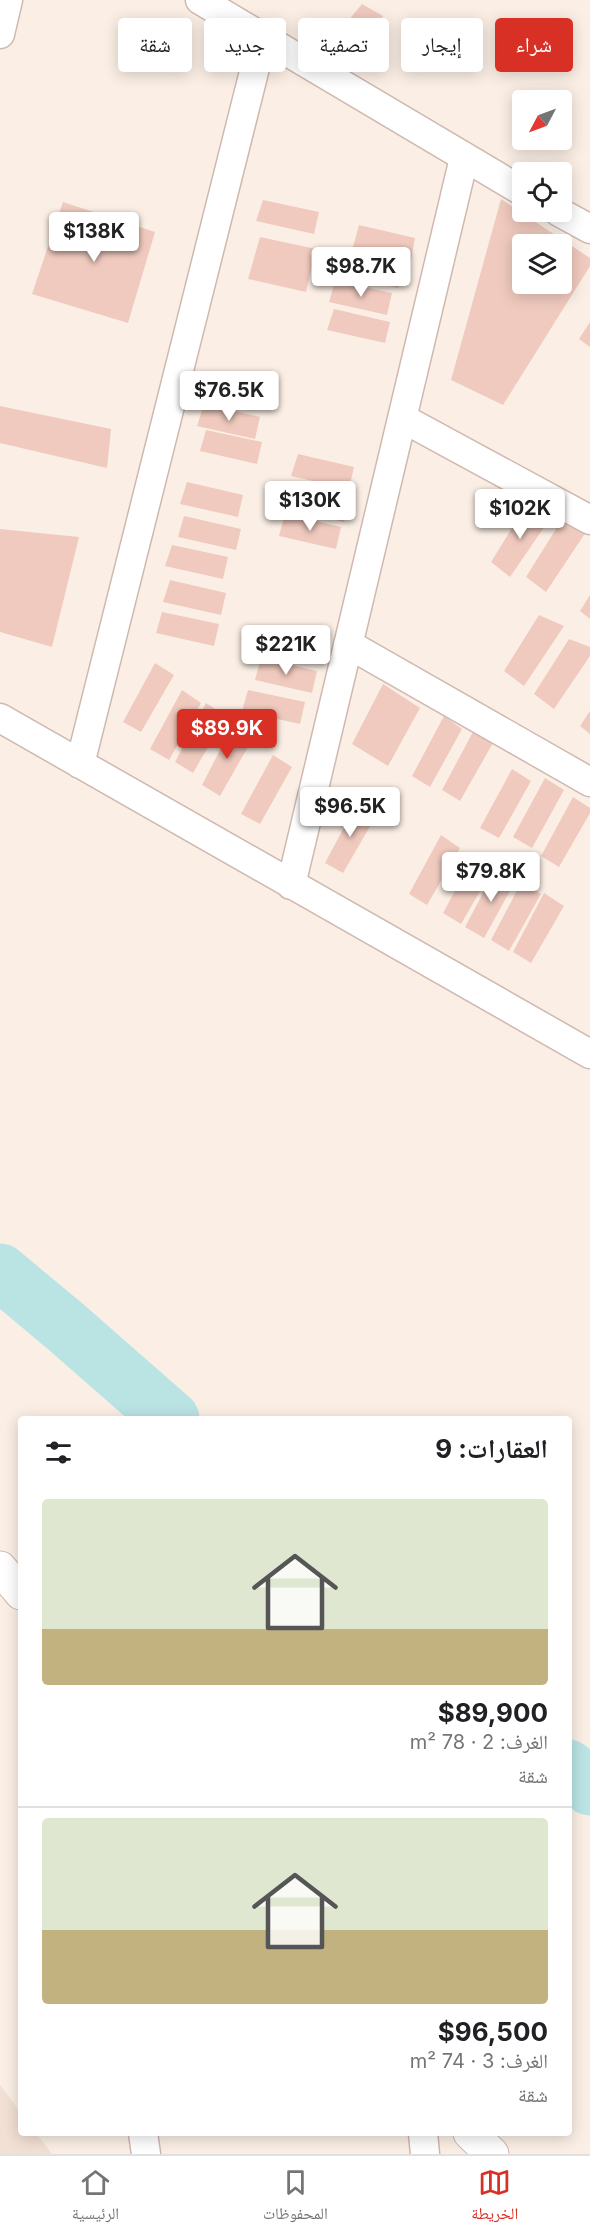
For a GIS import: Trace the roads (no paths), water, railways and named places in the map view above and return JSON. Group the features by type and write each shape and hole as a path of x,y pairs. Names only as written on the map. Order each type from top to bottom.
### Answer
{"main road":[{"path":"0,1568 18,1589"},
{"path":"473,2136 492,2154"}],"street":[{"path":"0,34 8,0"},
{"path":"200,0 232,18"},
{"path":"286,50 512,184"},
{"path":"80,764 254,72"},
{"path":"291,885 464,158"},
{"path":"572,219 590,229"},
{"path":"402,417 590,519"},
{"path":"348,644 590,782"},
{"path":"0,718 590,1054"},
{"path":"143,2136 146,2154"},
{"path":"423,2136 426,2154"}],"waterway":[{"path":"0,1272 168,1416"},
{"path":"572,1771 590,1787"}]}
